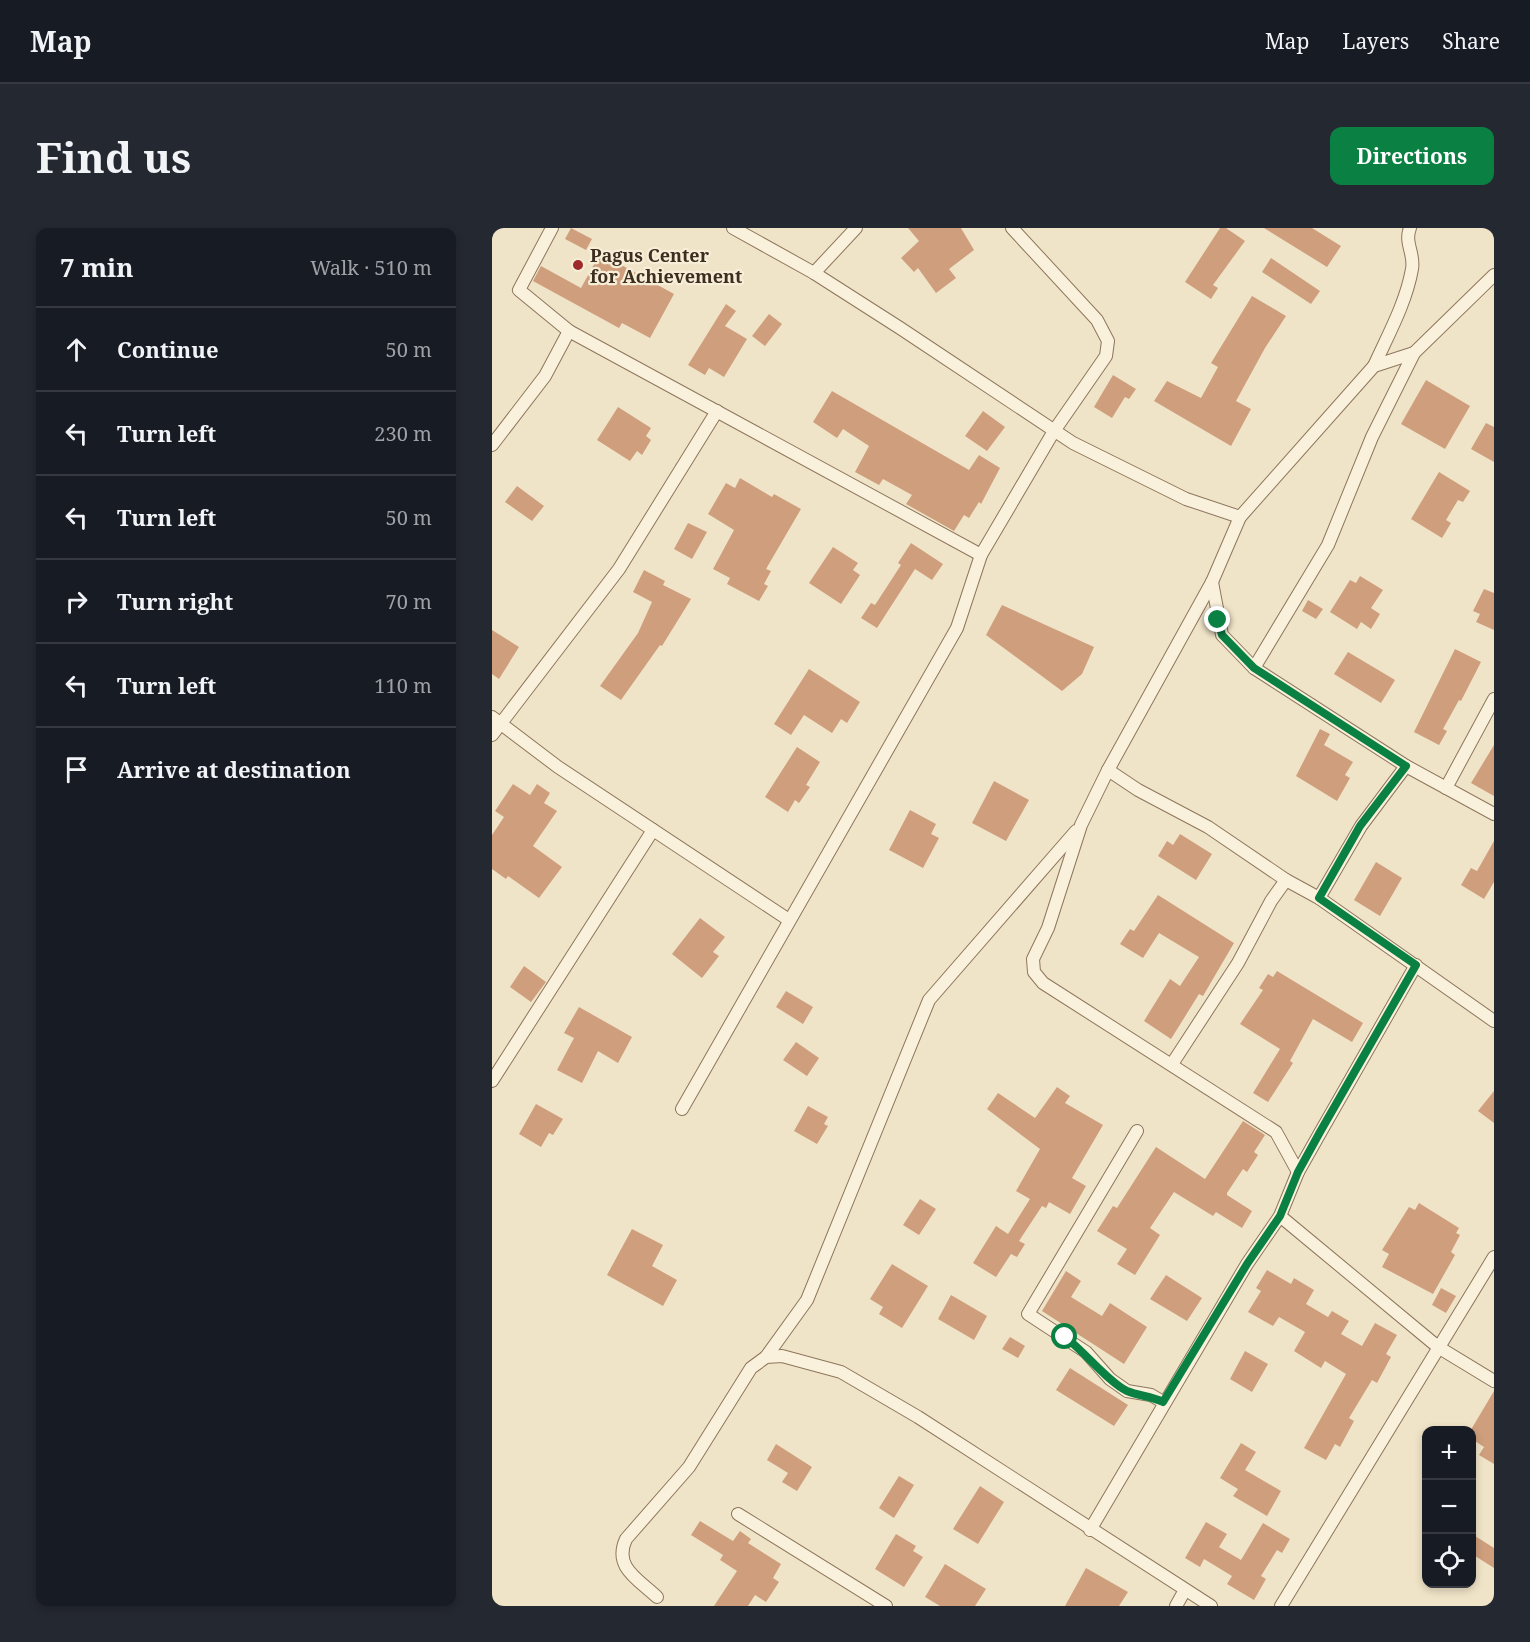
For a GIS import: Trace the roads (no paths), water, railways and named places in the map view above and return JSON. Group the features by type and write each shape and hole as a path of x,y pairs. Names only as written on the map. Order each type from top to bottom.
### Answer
{"street":[{"path":"552,228 519,290 569,332 981,555"},
{"path":"733,228 814,273 1054,431 1111,464 1186,499 1240,517"},
{"path":"814,273 856,228"},
{"path":"681,1109 957,628 981,555 1054,431 1106,356 1108,341 1097,320 1012,228"},
{"path":"1298,1172 1276,1132 1052,990 1034,972 1033,959 1048,928 1081,825 1108,770 1212,582 1240,517 1374,366 1406,293 1413,266 1406,238 1410,228"},
{"path":"1254,668 1328,545 1372,437 1414,353 1494,275"},
{"path":"492,444 545,376 569,332"},
{"path":"1374,366 1414,353"},
{"path":"492,735 496,719 620,569 717,411"},
{"path":"1212,582 1222,635 1254,668 1406,766 1494,814"},
{"path":"1446,788 1494,699"},
{"path":"496,719 558,767 789,920"},
{"path":"1319,898 1360,826 1406,766"},
{"path":"1108,770 1138,790 1208,827 1286,880 1319,898 1494,1021"},
{"path":"657,1597 623,1565 621,1552 626,1539 689,1467 751,1368 766,1357 807,1300 929,1000 1081,825"},
{"path":"492,1081 653,830"},
{"path":"1172,1064 1238,963 1270,901 1286,880"},
{"path":"1090,1530 1163,1402 1247,1264 1280,1216 1298,1172 1357,1064 1416,965"},
{"path":"1137,1131 1028,1314 1086,1352 1127,1391 1151,1395 1163,1402"},
{"path":"1280,1216 1438,1347 1494,1381"},
{"path":"1281,1606 1494,1257"},
{"path":"766,1357 782,1356 841,1371 918,1417 1211,1606"},
{"path":"738,1514 886,1606"},
{"path":"1176,1606 1185,1590"}],"place":[{"name":"Pagus Center for Achievement","path":"578,265"}]}
